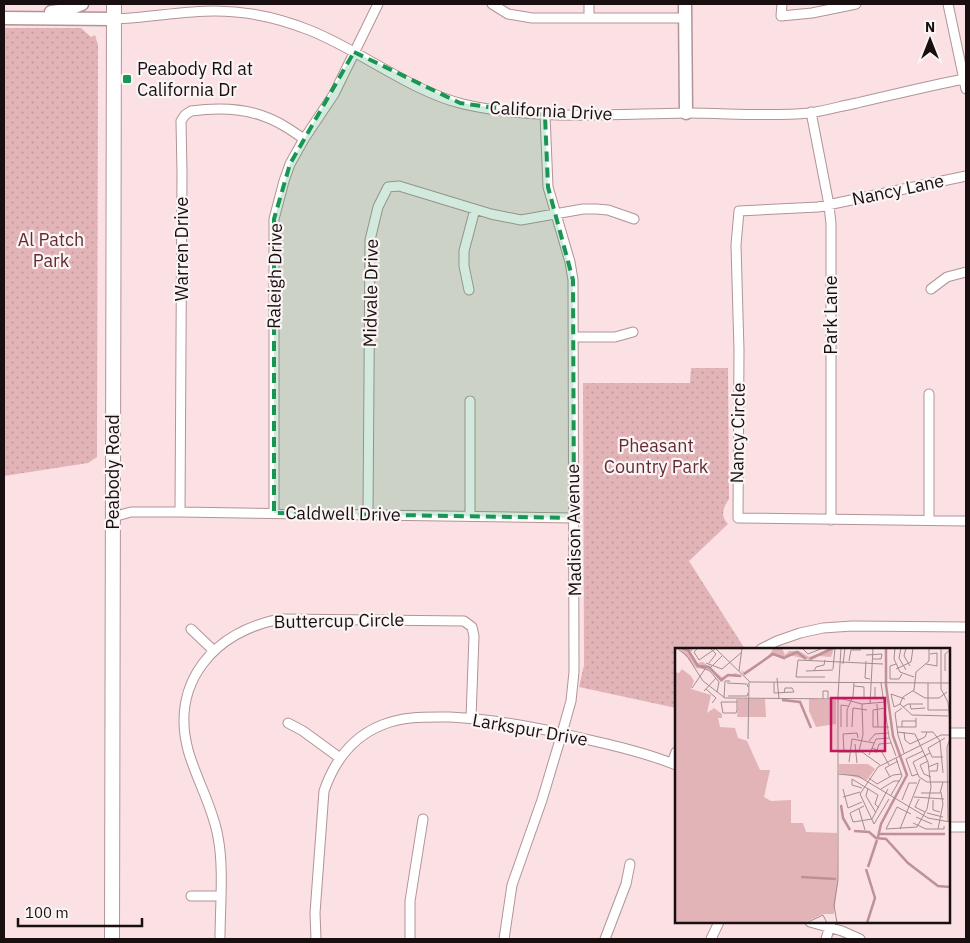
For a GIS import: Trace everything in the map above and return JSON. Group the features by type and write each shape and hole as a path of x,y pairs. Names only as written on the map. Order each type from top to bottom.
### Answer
{"main road":[{"name":"Peabody Road","path":"112,939 114,4"}],"street":[{"path":"4,17 67,10 82,4"},
{"name":"Raleigh Drive","path":"274,513 274,219 290,164 334,94 378,4"},
{"path":"492,4 508,14 532,18 686,18"},
{"path":"589,4 589,17"},
{"path":"686,4 686,113"},
{"path":"782,4 781,16 812,13 856,4"},
{"path":"948,4 966,90"},
{"name":"California Drive","path":"4,17 114,19 214,11 246,13 271,18 310,30 414,84 460,103 491,110 545,115 612,116 686,113 784,114 811,112 964,79"},
{"name":"Warren Drive","path":"180,512 181,120 192,111 243,111 270,119 304,139"},
{"name":"Park Lane","path":"811,112 831,224 831,520"},
{"name":"Madison Avenue","path":"504,939 512,886 542,800 562,733 571,700 574,672 573,280 570,262 548,187 545,115"},
{"name":"Nancy Lane","path":"829,205 966,176"},
{"name":"Midvale Drive","path":"368,514 370,240 378,207 388,187 399,186 475,209 521,220 596,209 608,210 634,219"},
{"name":"Nancy Circle","path":"829,205 798,209 739,211 736,245 739,350 738,518 966,521"},
{"path":"469,290 464,266 464,251 475,209"},
{"path":"930,289 947,277 966,272"},
{"path":"573,337 615,337 633,332"},
{"path":"929,394 929,520"},
{"path":"470,401 470,516"},
{"name":"Caldwell Drive","path":"113,517 131,512 180,512 574,518"},
{"name":"Buttercup Circle","path":"220,939 221,850 218,834 190,755 184,725 192,683 213,650 247,628 280,619 464,621 472,627 474,636 471,718"},
{"path":"763,648 800,633 823,628 852,626 966,627"},
{"path":"192,629 213,650"},
{"name":"Larkspur Drive","path":"316,939 315,913 324,791 331,772 352,744 382,724 417,716 504,721 620,747 674,764"},
{"path":"288,723 303,731 340,758"},
{"path":"950,733 966,733"},
{"path":"410,939 410,901 423,819"},
{"path":"950,827 966,826"},
{"path":"605,939 626,884 630,864"},
{"path":"192,896 220,896"},
{"path":"711,939 719,923"},
{"path":"826,939 830,924 860,939"}],"highlighted area":[{"path":"354,52 460,103 545,115 548,187 573,280 574,518 274,513 274,219 290,164"}],"green space":[{"name":"Al Patch Park","path":"4,28 81,28 91,37 95,35 98,45 97,457 88,463 4,476"},
{"name":"Pheasant Country Park","path":"691,368 728,368 729,499 723,512 728,524 689,561 744,648 675,648 675,708 579,687 584,665 583,383 690,383"}],"place":[{"name":"Peabody Rd at California Dr","path":"127,79"}]}
